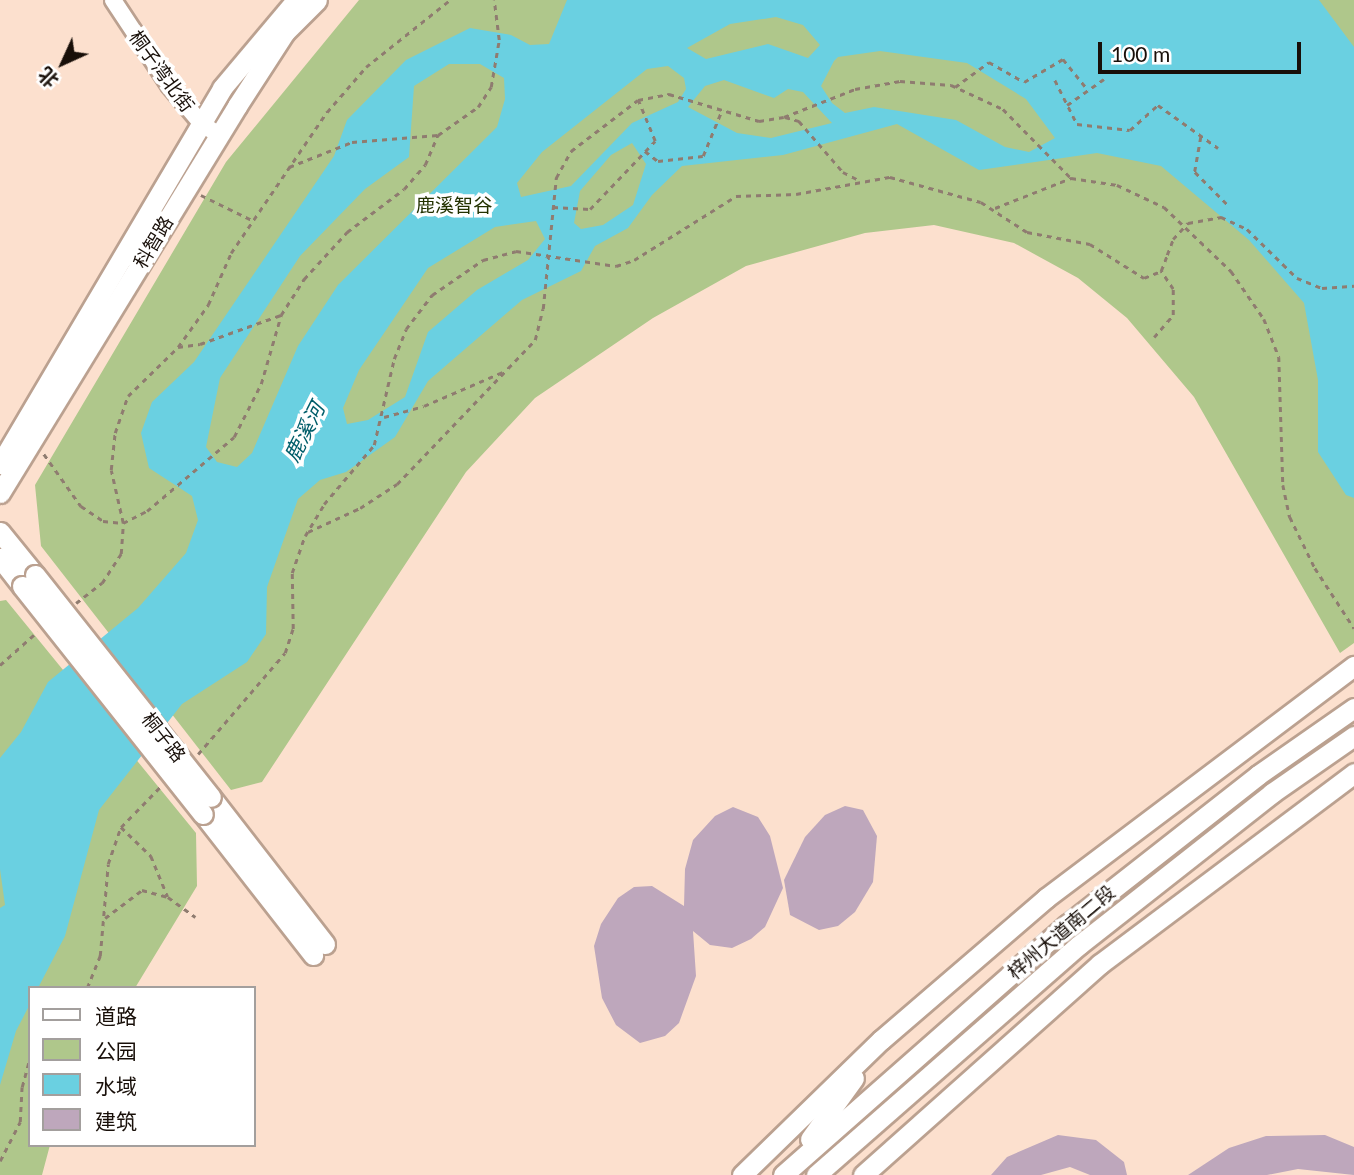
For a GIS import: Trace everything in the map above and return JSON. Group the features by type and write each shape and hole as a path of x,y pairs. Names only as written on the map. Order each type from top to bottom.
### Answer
{"main road":[{"name":"科智路","path":"0,464 222,88 296,0"},
{"name":"科智路","path":"0,493 285,32 317,0"},
{"name":"桐子路","path":"0,532 29,580 319,949"},
{"name":"桐子路","path":"0,558 29,580"},
{"path":"742,1175 881,1040 1046,898 1354,666"},
{"name":"梓州大道南二段","path":"785,1173 1067,925 1258,775 1354,708"},
{"name":"梓州大道南二段","path":"816,1175 1079,944 1272,793 1354,736"},
{"path":"863,1175 1100,964 1354,773"},
{"path":"785,1173 881,1040"}],"street":[{"name":"桐子湾北街","path":"113,0 169,85 201,123 219,135"}],"path":[{"path":"67,610 102,583 121,554 123,523 111,470 114,433 128,396 178,347 208,305 252,220 288,168 366,67 450,0"},
{"path":"288,168 352,142 413,140 438,135 478,107 491,88 499,40 494,0"},
{"path":"955,87 989,62 1024,82 1063,59 1088,90"},
{"path":"1068,105 1104,79"},
{"path":"1055,80 1077,124 1130,130 1158,105 1218,148"},
{"path":"307,532 360,508 397,484 535,340 543,309 550,256 556,178 571,151 638,100 669,94 760,121 784,117 855,89 900,81 955,87 1003,109 1072,178"},
{"path":"552,207 590,209 655,141 638,100"},
{"path":"645,151 659,161 704,156 722,110"},
{"path":"784,117 804,127 828,151 843,172 857,180"},
{"path":"33,439 81,506 103,521 123,523 147,511 167,490 222,448 247,416 281,315 323,256 411,181 425,165 438,135"},
{"path":"1201,136 1195,172 1227,204"},
{"path":"196,756 285,653 293,629 292,573 307,532 324,504 374,445 383,417 394,359 406,329 432,295 483,260 516,251 616,266 634,260 736,196 796,194 857,180 890,177 994,208 1027,232 1090,244 1144,278 1161,271 1173,239 1188,223 1222,218 1247,229 1297,278 1322,288 1354,286"},
{"path":"994,208 1072,178 1117,185 1164,207 1231,271 1264,319 1279,357 1283,485 1290,517 1315,568 1354,628"},
{"path":"187,188 252,220"},
{"path":"1154,337 1173,315 1172,289 1161,271"},
{"path":"178,347 200,344 281,315"},
{"path":"383,417 424,406 508,369"},
{"path":"0,665 46,625"},
{"path":"87,986 100,956 105,918 107,864 121,827 164,783"},
{"path":"121,827 150,856 168,897"},
{"path":"105,918 142,890 168,897 196,918"},
{"path":"0,1161 20,1122 22,1087 28,1065"}],"green space":[{"name":"鹿溪智谷","path":"359,0 1354,0 1354,643 1340,653 1194,397 1127,318 1078,278 1014,243 934,225 865,233 746,266 653,318 535,398 466,472 262,782 231,790 41,546 35,485 226,162"},
{"path":"6,600 196,833 197,886 136,986 28,986 28,1147 49,1147 42,1175 0,1175 0,601"}],"water":[{"name":"鹿溪河","path":"567,0 1319,0 1354,47 1354,498 1346,495 1318,452 1318,380 1304,303 1249,240 1161,166 1097,153 979,170 897,124 783,155 682,166 652,195 628,228 595,246 581,271 522,300 428,381 395,437 346,472 320,480 298,499 267,587 266,634 247,662 182,704 99,810 65,936 39,986 28,986 28,1008 16,1031 0,1085 0,908 5,905 0,869 0,758 21,732 48,682 138,608 186,553 198,520 192,496 149,468 141,433 152,402 194,362 334,156 347,120 406,60 470,28 511,35 530,45 549,44","holes":["776,17 803,25 820,45 808,58 768,44 706,59 687,48 730,24","880,51 967,63 1026,99 1055,138 1029,152 1005,147 956,120 874,107 845,113 832,103 821,86 838,57","449,64 480,64 504,78 505,99 497,127 338,285 298,346 252,453 237,467 217,462 206,447 220,378 300,256 365,189 409,157 414,86","668,66 684,78 686,89 678,102 632,123 571,186 521,197 517,183 542,152 647,69","724,80 774,98 788,89 803,92 832,123 771,138 737,133 688,107 705,86","632,143 646,164 633,205 603,225 581,229 574,223 580,191 611,155","536,221 545,239 528,260 477,290 428,332 405,397 368,420 347,424 343,408 359,370 428,268 495,227"]}],"building":[{"path":"845,806 863,810 877,836 873,882 855,912 838,926 819,930 790,915 784,880 805,837 825,815"},
{"path":"733,807 758,817 770,836 783,888 765,927 751,939 732,948 710,945 693,931 696,976 679,1023 665,1036 640,1043 616,1025 602,998 594,946 601,924 618,898 634,887 652,886 684,906 685,869 693,840 715,816"},
{"path":"1058,1135 1096,1140 1124,1162 1127,1175 1090,1175 1070,1167 1041,1175 991,1175 1007,1157"},
{"path":"1325,1135 1354,1147 1354,1175 1298,1169 1267,1175 1188,1175 1229,1148 1266,1136"}]}
